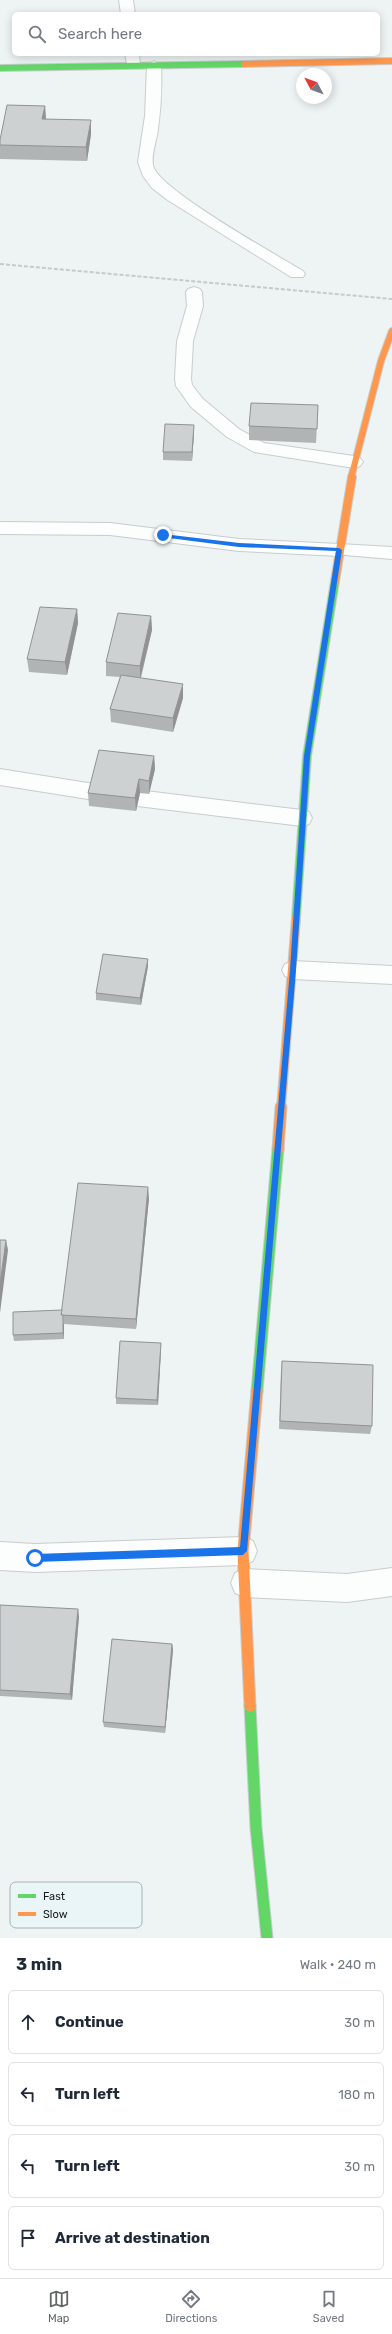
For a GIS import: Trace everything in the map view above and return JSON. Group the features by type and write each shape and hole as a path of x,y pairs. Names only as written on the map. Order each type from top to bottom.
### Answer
{"street":[{"path":"126,0 128,12"},
{"path":"0,68 132,59 154,65 392,61"},
{"path":"154,65 154,110 145,164 148,174 163,189 181,202 297,274"},
{"path":"194,292 195,306 185,341 182,379 184,386 197,403 233,433 260,448 354,462"},
{"path":"267,1938 256,1828 243,1551 293,970 307,756 354,462 381,360 392,331"},
{"path":"0,528 110,530 239,545 392,553"},
{"path":"0,776 113,795 302,818"},
{"path":"293,970 392,975"},
{"path":"0,1556 35,1558 243,1551"},
{"path":"245,1583 347,1588 392,1582"}],"building":[{"path":"7,105 45,106 42,119 91,120 86,147 0,145"},
{"path":"251,403 318,405 317,429 249,426"},
{"path":"165,424 194,425 192,452 163,452"},
{"path":"40,607 77,609 65,662 27,659"},
{"path":"118,613 151,616 140,666 106,662"},
{"path":"121,675 183,684 173,718 110,709"},
{"path":"99,750 154,756 149,781 139,779 135,798 88,793"},
{"path":"103,954 148,959 140,998 96,993"},
{"path":"78,1183 148,1187 136,1319 61,1315"},
{"path":"0,1240 6,1240 0,1284"},
{"path":"62,1310 61,1315 63,1315 63,1333 13,1335 13,1312"},
{"path":"120,1341 161,1343 157,1400 116,1398"},
{"path":"282,1361 373,1365 372,1426 280,1421"},
{"path":"0,1605 78,1609 70,1694 0,1690"},
{"path":"112,1639 172,1644 165,1727 103,1722"}],"railway":[{"path":"0,264 392,299"}],"traffic: fast":[{"path":"0,68 244,64"},
{"path":"296,918 307,756 335,581"},
{"path":"257,1391 278,1149"},
{"path":"250,1706 256,1828 267,1938"}],"traffic: slow":[{"path":"244,64 392,61"},
{"path":"335,581 354,462 381,361 392,331"},
{"path":"278,1149 296,918"},
{"path":"250,1706 243,1551 257,1391"}],"route":[{"path":"35,1558 243,1551 293,970 307,756 339,550 239,545 163,535"}]}
